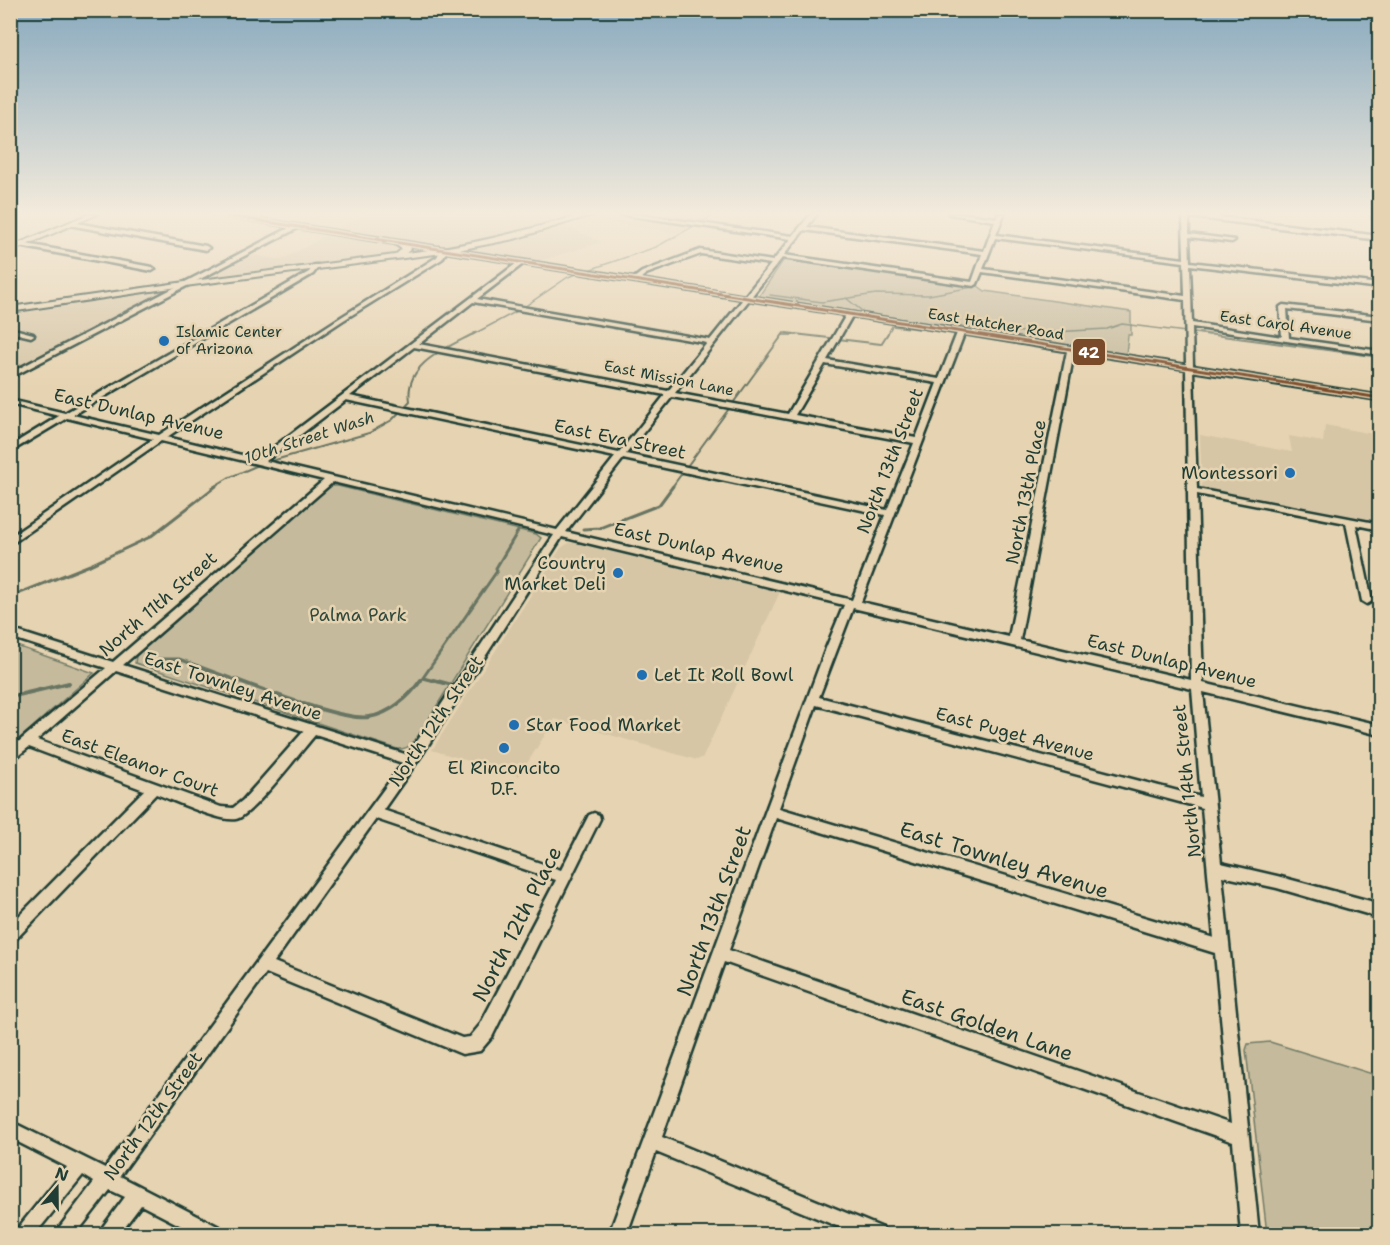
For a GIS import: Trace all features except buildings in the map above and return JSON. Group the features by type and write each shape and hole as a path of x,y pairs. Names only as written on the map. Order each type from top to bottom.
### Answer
{"main road":[{"path":"10,310 272,272"}],"street":[{"path":"10,376 208,272"},
{"path":"10,450 312,272"},
{"path":"10,542 170,431 417,272"},
{"path":"260,461 509,272"},
{"name":"East Hatcher Road","path":"585,272 1380,398"},
{"path":"635,280 648,272"},
{"name":"North 12th Street","path":"65,1234 108,1179 411,761 559,534 767,272"},
{"path":"892,272 974,284 979,272"},
{"path":"995,272 1189,299"},
{"name":"North 14th Street","path":"1188,272 1197,686 1250,1234"},
{"path":"1268,272 1380,286"},
{"path":"472,300 711,342"},
{"path":"1286,339 1283,307 1380,318"},
{"path":"791,416 850,314"},
{"name":"East Carol Avenue","path":"1189,325 1380,353"},
{"path":"10,330 30,335"},
{"name":"North 13th Street","path":"618,1234 813,700 962,332"},
{"name":"East Mission Lane","path":"413,345 918,441"},
{"name":"North 13th Place","path":"1014,641 1071,349"},
{"path":"823,361 942,382"},
{"name":"East Eva Street","path":"344,397 890,513"},
{"name":"East Dunlap Avenue","path":"10,402 1380,730"},
{"name":"North 11th Street","path":"10,757 331,478"},
{"path":"1193,491 1380,527"},
{"path":"1350,521 1367,601"},
{"name":"East Townley Avenue","path":"10,633 311,731 411,761"},
{"name":"East Puget Avenue","path":"813,700 1208,804"},
{"name":"East Eleanor Court","path":"28,742 221,812 235,814 248,804 311,731"},
{"path":"10,935 155,787"},
{"name":"East Townley Avenue","path":"773,812 1223,948"},
{"path":"374,813 564,877"},
{"name":"North 12th Place","path":"263,965 462,1046 474,1046 486,1031 594,819"},
{"path":"1215,868 1277,882 1370,909 1380,914"},
{"name":"East Golden Lane","path":"721,954 1240,1136"},
{"path":"10,1129 215,1234"},
{"path":"652,1142 878,1234"},
{"name":"North 12th Street","path":"24,1234 81,1164"},
{"name":"North 12th Street","path":"108,1234 137,1196"}],"shaded area":[{"path":"214,272 247,272 215,276 210,274"},
{"path":"156,292 161,294 11,373 10,333 27,337 35,333 11,327 11,314"},
{"name":"Montessori","path":"1325,425 1373,434 1379,456 1379,524 1202,490 1200,435 1292,452 1289,436 1323,442"},
{"path":"569,543 780,592 703,757 697,760 555,719 519,776 432,750 561,548"}],"green space":[{"path":"775,272 881,272 978,286 985,291 1131,312 1131,335 1128,335 1126,355 759,296"},
{"name":"Palma Park","path":"330,486 338,486 536,534 541,538 418,736 406,748 397,749 135,663 136,656"},
{"path":"10,644 94,673 11,746"},
{"path":"1270,1042 1379,1076 1379,1234 1267,1234 1246,1050 1248,1044"}],"waterway":[{"name":"10th Street Wash","path":"472,335 521,309 568,277 582,272"},
{"path":"846,298 876,294 929,295 973,287"},
{"path":"770,295 822,302 846,298"},
{"path":"846,298 862,311"},
{"path":"887,335 892,326 920,329 932,324 1036,333 1107,329 1122,324 1210,335"},
{"name":"10th Street Wash","path":"268,462 369,433 392,420 410,401 410,388 414,376 421,367 441,351 475,333"},
{"path":"672,487 784,333"},
{"path":"786,333 881,344 888,333"},
{"path":"1199,333 1380,357"},
{"path":"783,335 797,335"},
{"name":"10th Street Wash","path":"213,487 261,464"},
{"name":"10th Street Wash","path":"10,597 90,565 150,537 216,486"},
{"path":"583,529 600,528 659,505 673,486"},
{"path":"420,682 497,571 496,568 518,531"},
{"path":"159,659 179,659 241,682"},
{"path":"423,678 439,682"},
{"path":"237,680 324,710 358,717 377,715 398,704 421,680"},
{"path":"433,680 456,686"},
{"name":"10th Street Wash","path":"10,697 69,683"}],"transit line":[{"name":"42","path":"584,272 1380,398"}],"place":[{"name":"Islamic Center of Arizona","path":"164,341"},
{"name":"Montessori","path":"1290,473"},
{"name":"Country Market Deli","path":"618,573"},
{"name":"Let It Roll Bowl","path":"642,675"},
{"name":"Star Food Market","path":"514,725"},
{"name":"El Rinconcito D.F.","path":"504,748"}]}
